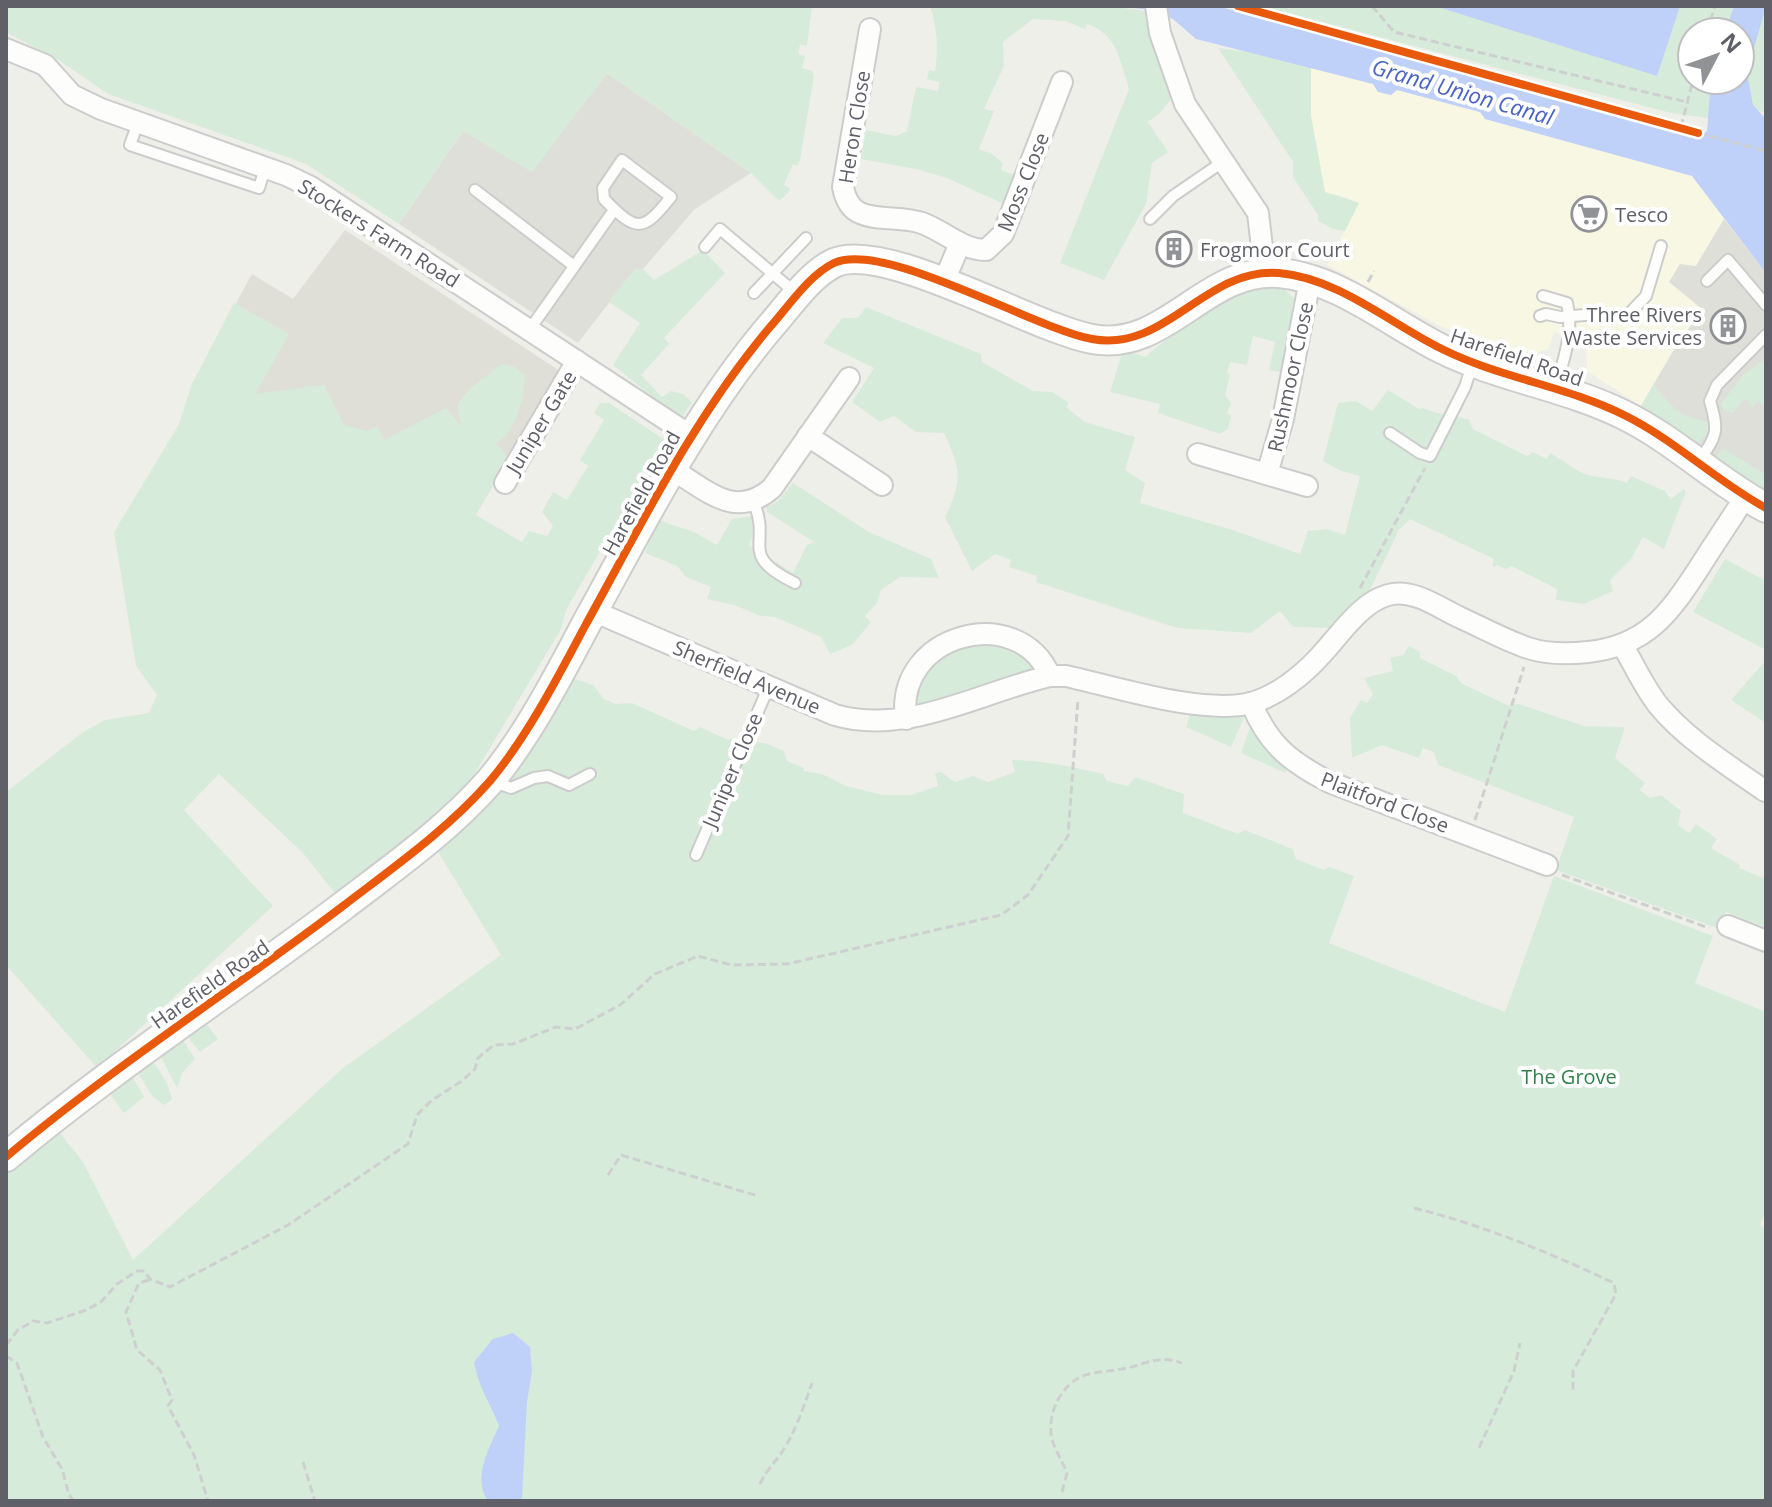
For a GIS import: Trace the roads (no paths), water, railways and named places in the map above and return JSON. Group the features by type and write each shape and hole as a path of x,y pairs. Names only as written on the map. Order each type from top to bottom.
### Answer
{"street":[{"path":"1156,6 1160,33 1185,104 1258,213 1265,273"},
{"name":"Heron Close","path":"870,29 843,187 845,197 851,207 862,214 918,222 942,230 960,243"},
{"name":"Stockers Farm Road","path":"6,49 45,65 72,95 101,109 311,187 691,436"},
{"name":"Moss Close","path":"960,243 975,250 986,250 1003,234 1062,82"},
{"path":"943,284 960,243"},
{"name":"Harefield Road","path":"6,1157 149,1046 258,970 403,860 455,816 490,780 520,738 691,436 727,382 798,296 828,267 851,259 888,264 1063,330 1095,340 1115,341 1145,336 1220,286 1250,274 1297,276 1342,293 1410,333 1473,363 1556,386 1630,417 1756,502"},
{"name":"Rushmoor Close","path":"1267,474 1283,419 1310,280"},
{"name":"Juniper Gate","path":"505,483 577,361"},
{"path":"671,469 722,499 737,504 753,501 772,488 849,378"},
{"path":"808,436 882,485"},
{"name":"Rushmoor Close","path":"1198,454 1307,486"},
{"name":"Sherfield Avenue","path":"593,611 855,721 906,719 1050,676 1082,679 1160,698 1251,703 1292,681 1315,662 1371,603 1389,595 1412,595 1530,649 1571,654 1623,646 1648,631 1671,609 1756,502"},
{"path":"906,719 904,702 908,683 924,660 941,645 974,633 1011,640 1029,648 1040,656 1050,676"},
{"path":"1623,646 1656,702 1670,719 1766,797"},
{"name":"Plaitford Close","path":"1251,703 1272,741 1286,757 1305,770 1329,782 1547,865"},
{"path":"1728,926 1766,941"}],"lane":[{"path":"622,160 671,197 651,222 641,225 614,210 604,199 603,188 622,160"},
{"path":"1150,219 1173,196 1224,161"},
{"path":"475,190 574,266"},
{"path":"530,329 614,210"},
{"path":"705,247 720,229 798,296"},
{"path":"754,293 806,238"},
{"path":"1540,316 1597,314 1611,318 1629,314 1646,296 1661,246"},
{"path":"1707,281 1728,260 1766,305"},
{"path":"1543,296 1567,303 1571,317 1567,347 1556,386"},
{"path":"1698,463 1715,438 1717,425 1710,401 1717,385 1766,335"},
{"path":"1390,433 1430,456 1465,387 1473,363"},
{"path":"753,501 759,515 758,540 762,561 769,570 795,583"},
{"name":"Juniper Close","path":"696,855 769,686"},
{"path":"490,780 511,788 534,778 548,776 569,785 590,774"}],"water":[{"name":"Grand Union Canal","path":"1113,6 1217,6 1696,138 1707,131 1710,96 1751,96 1753,105 1766,119 1766,273 1692,176 1485,119 1480,112 1397,90 1391,95 1378,92 1373,84 1196,39 1173,19 1143,9"},
{"path":"1435,6 1680,6 1657,76"},
{"path":"1734,6 1766,6 1756,41 1756,16 1731,16"},
{"path":"513,1333 530,1347 532,1371 527,1402 522,1497 519,1501 488,1501 483,1492 482,1473 499,1426 474,1362 493,1339"}],"place":[{"name":"Tesco","path":"1589,214"},
{"name":"Frogmoor Court","path":"1174,249"},
{"name":"Three Rivers Waste Services","path":"1728,326"}],"park label":[{"name":"The Grove","path":"1569,1076"}]}
